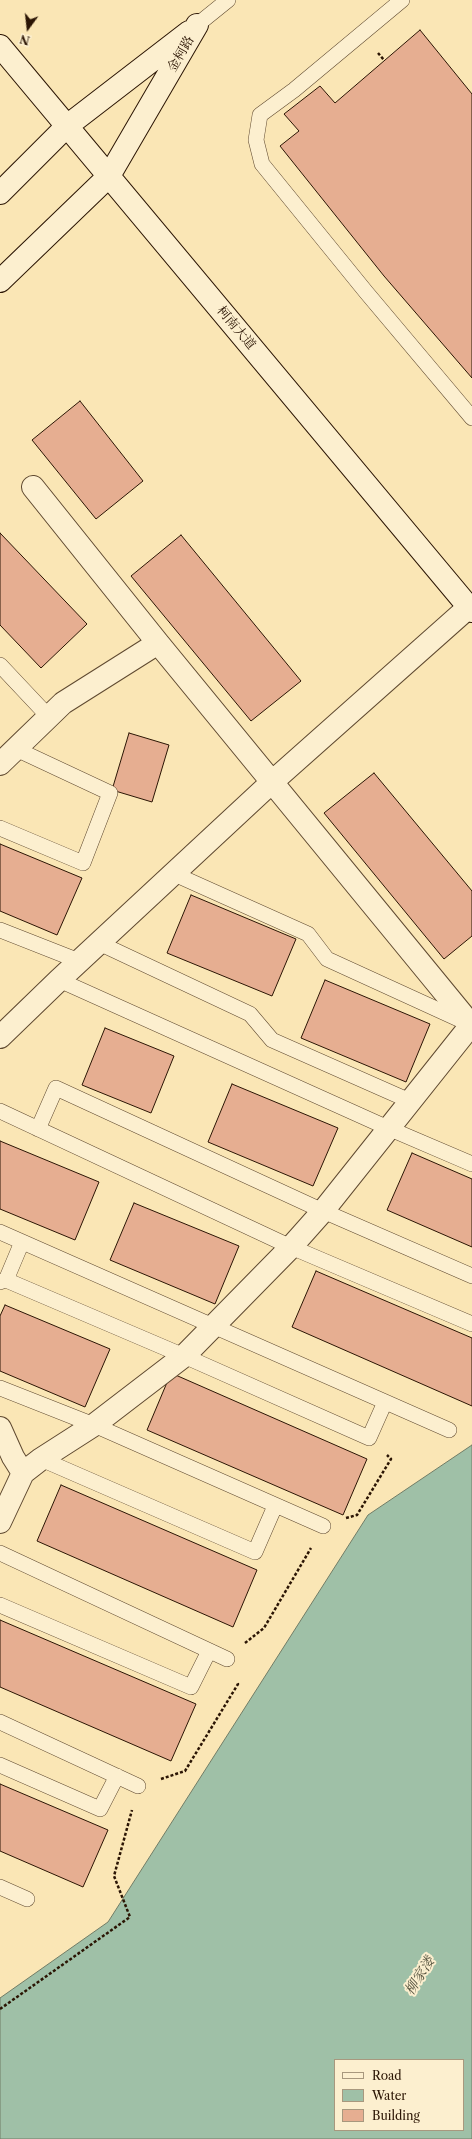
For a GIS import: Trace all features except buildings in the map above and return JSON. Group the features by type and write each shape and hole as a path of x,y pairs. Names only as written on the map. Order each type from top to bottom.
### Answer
{"street":[{"name":"金柯路","path":"0,193 67,126 197,25"},
{"name":"金柯路","path":"0,281 109,176 197,25"},
{"name":"柯南大道","path":"0,46 470,609"},
{"path":"12,1460 41,1459 94,1425 184,1356 214,1328 323,1211 388,1128 472,1026 158,644 33,487"},
{"path":"0,1037 172,873 272,782 470,609"},
{"path":"0,764 63,703 158,644"},
{"path":"0,1428 12,1460 0,1522"}],"lane":[{"path":"197,25 214,0"},
{"path":"197,25 228,0"},
{"path":"402,0 300,85 260,115 256,140 262,164 366,292 472,418"},
{"path":"0,666 48,716"},
{"path":"0,828 83,863 110,793 16,749"},
{"path":"172,873 308,934 327,959 472,1026"},
{"path":"0,930 79,961"},
{"path":"99,943 250,1014 272,1040 410,1101"},
{"path":"59,980 388,1128 472,1164"},
{"path":"38,1129 56,1088 323,1211 472,1276"},
{"path":"0,1111 291,1247 472,1324"},
{"path":"0,1232 214,1328 449,1430"},
{"path":"22,1242 3,1281 184,1356 369,1438 385,1402"},
{"path":"0,1388 94,1425 323,1526"},
{"path":"41,1459 255,1552 275,1506"},
{"path":"0,1553 227,1659"},
{"path":"0,1605 191,1687 209,1651"},
{"path":"0,1722 138,1786"},
{"path":"0,1765 100,1809 117,1776"},
{"path":"0,1887 28,1899"}],"path":[{"path":"0,2009 130,1917 114,1876"}],"water":[{"name":"柳家溇","path":"472,1445 472,2139 0,2139 0,1998 108,1922 368,1515"}]}
